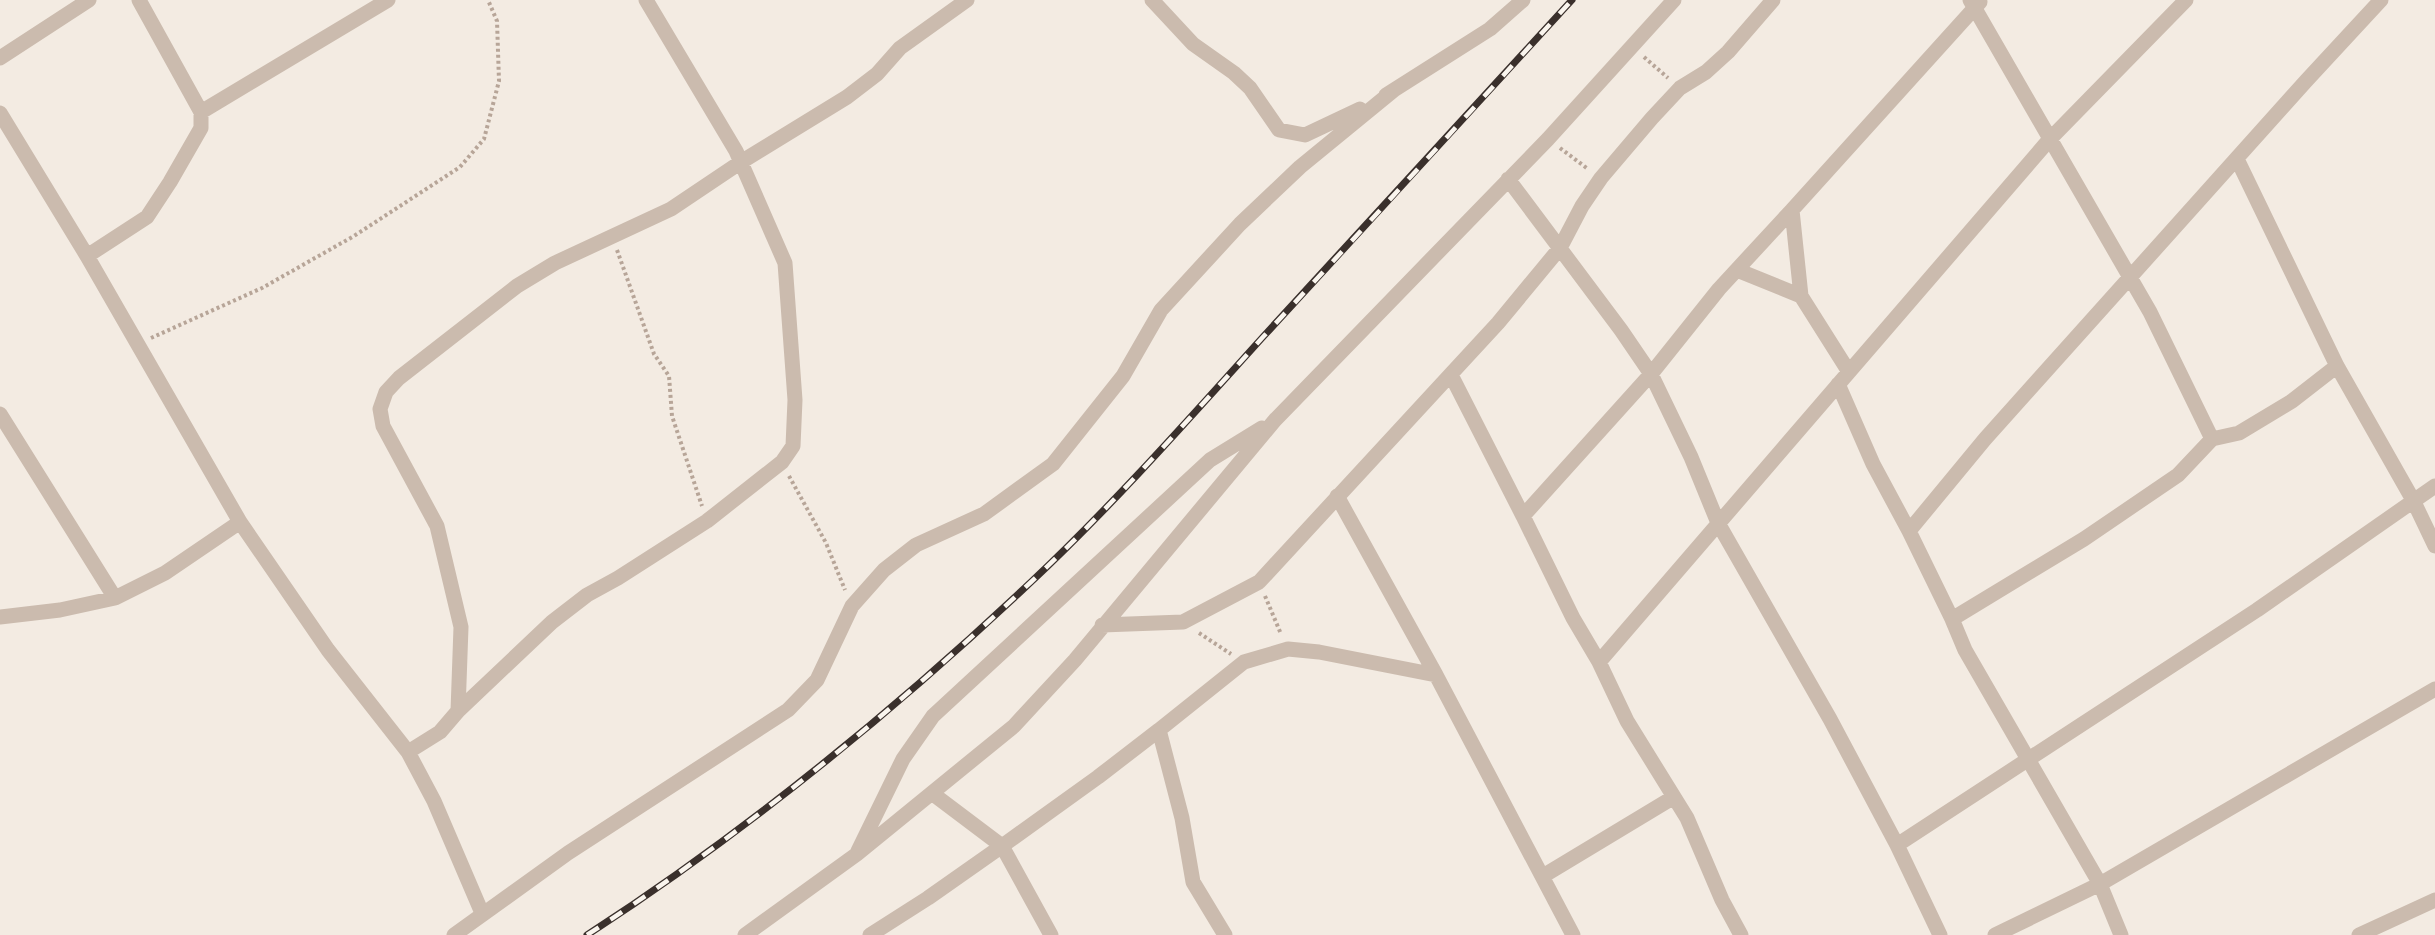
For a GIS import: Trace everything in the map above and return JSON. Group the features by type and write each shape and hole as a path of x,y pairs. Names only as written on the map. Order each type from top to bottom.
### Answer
{"street":[{"path":"0,58 89,0"},
{"path":"87,256 147,217 201,128 201,112 139,0"},
{"path":"201,112 388,0"},
{"path":"408,752 440,732 458,711 552,622 587,595 618,578 707,521 782,462 793,446 795,400 785,263 741,162 646,0"},
{"path":"458,711 461,627 437,526 383,426 380,409 386,392 420,359 518,286 555,263 671,209 741,162 847,97 877,74 900,48 967,0"},
{"path":"1152,0 1193,44 1250,88 1279,130 1293,134 1311,133 1346,117 1394,90 1490,29 1524,0"},
{"path":"745,935 857,854 1014,726 1075,660 1275,420 1548,139 1674,0"},
{"path":"1102,626 1183,622 1259,582 1450,375 1560,248 1582,206 1601,178 1680,88 1706,72 1728,52 1773,0"},
{"path":"1599,662 2049,140 2186,0"},
{"path":"1909,531 1985,440 2381,0"},
{"path":"1522,516 1651,374 1719,289 1975,3 2049,140 2150,312 2212,439"},
{"path":"454,935 568,853 788,710 817,680 852,606 884,570 916,545 984,514 1053,464 1123,376 1161,310 1240,224 1300,167 1394,90"},
{"path":"0,112 87,256 240,522 328,650 408,752 434,801 482,913"},
{"path":"2237,159 2337,366 2413,500 2435,546"},
{"path":"1508,179 1651,374 1691,457 1718,523 1830,719 1897,845 1940,935"},
{"path":"1792,210 1801,296 1849,372"},
{"path":"1737,270 1801,296"},
{"path":"1952,619 2084,539 2178,475 2212,439 2239,433 2292,401 2337,366"},
{"path":"1450,375 1573,618 1599,662 1627,721 1687,818 1722,900 1741,935"},
{"path":"1838,384 1873,464 1909,531 1965,650 2100,884 2121,935"},
{"path":"0,414 115,598"},
{"path":"857,854 903,759 933,716 1210,460 1275,420"},
{"path":"1897,845 2257,610 2435,486"},
{"path":"1337,496 1436,675 1573,935"},
{"path":"0,617 60,610 115,598 165,573 240,522"},
{"path":"870,935 928,898 1098,777 1244,662 1288,649 1319,652 1436,675"},
{"path":"1995,935 2100,884 2435,689"},
{"path":"1159,730 1182,818 1193,882 1225,935"},
{"path":"933,794 1002,846 1051,935"},
{"path":"1543,876 1674,797"},
{"path":"2359,935 2435,900"},
{"path":"1556,935 1565,920"}],"path":[{"path":"138,344 262,288 354,236 460,167 484,139 499,81 497,21 488,0"},
{"path":"1631,47 1680,88"},
{"path":"1548,139 1601,178"},
{"path":"612,237 654,354 669,376 672,416 707,521"},
{"path":"782,462 826,543 852,606"},
{"path":"1259,582 1288,649"},
{"path":"1183,622 1244,662"}],"railway":[{"path":"587,935 704,854 817,769 979,631 1031,582 1149,462 1572,0"}]}
